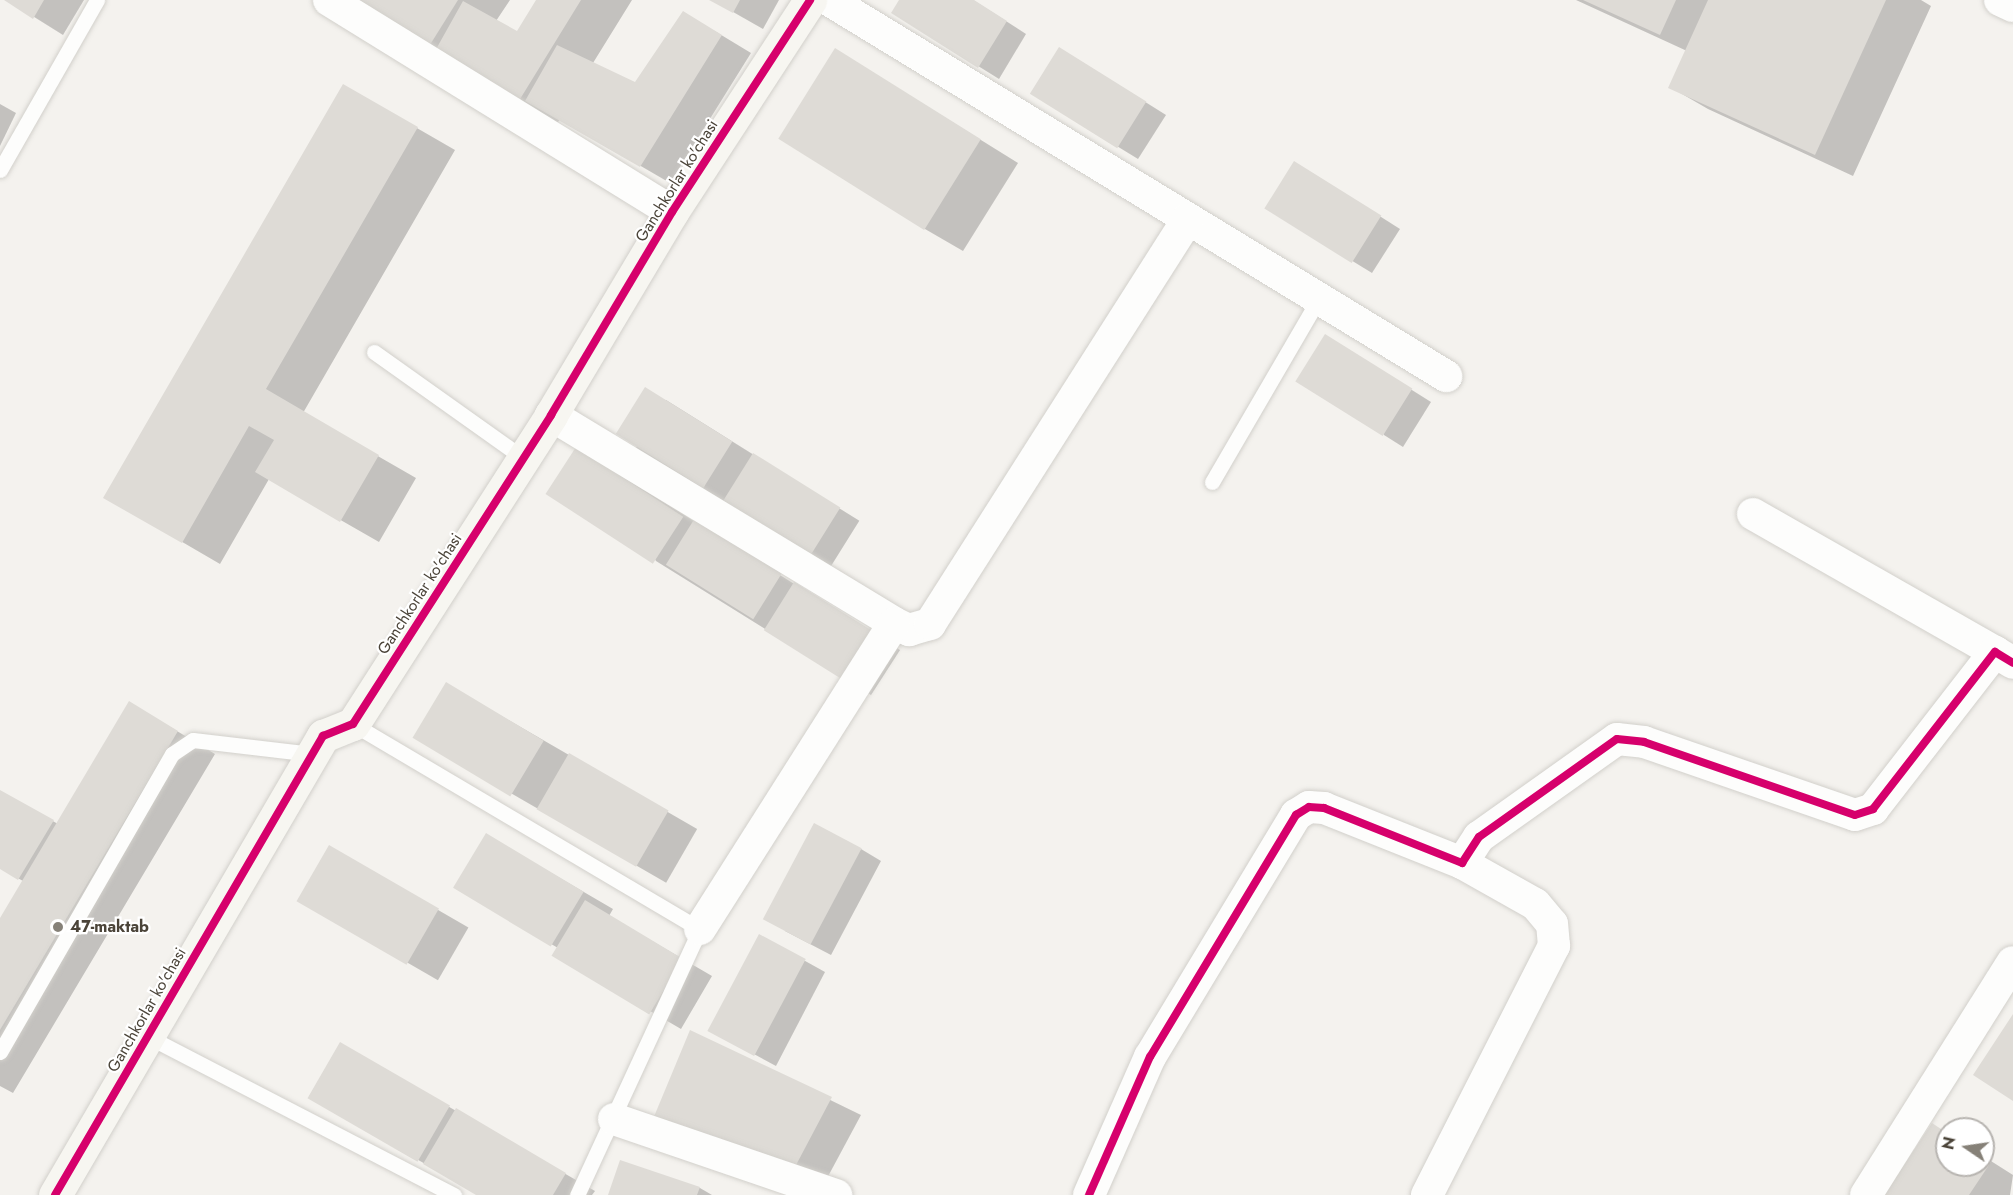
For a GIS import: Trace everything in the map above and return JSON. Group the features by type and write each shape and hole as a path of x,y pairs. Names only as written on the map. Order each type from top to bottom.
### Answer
{"street":[{"path":"329,0 672,212"},
{"name":"Ganchkorlar ko'chasi","path":"55,1195 312,753 323,736 353,724 551,415 672,212 810,0"},
{"path":"829,0 1446,376"},
{"path":"2001,0 2013,6"},
{"path":"551,415 894,623 909,630 930,624 943,608 1188,219"},
{"path":"1462,863 1479,837 1617,739 1644,742 1855,815 1873,809 2004,657 1753,514"},
{"path":"700,929 894,623"},
{"path":"1089,1195 1150,1057 1296,815 1309,807 1324,808 1462,863 1535,904 1552,924 1554,946 1427,1195"},
{"path":"1866,1195 2013,962"},
{"path":"614,1119 836,1195"}],"lane":[{"path":"0,170 96,0"},
{"path":"1212,482 1318,298"},
{"path":"374,352 523,458"},
{"path":"353,724 700,929 577,1195"},
{"path":"0,1052 172,754 193,740 312,753"},
{"path":"147,1036 454,1195"}],"building":[{"path":"4,0 44,0 33,19"},
{"path":"354,0 458,0 428,48"},
{"path":"536,0 581,0 517,104 435,51 463,1 517,31"},
{"path":"709,0 740,0 733,13"},
{"path":"899,0 974,0 1007,21 978,68 891,13"},
{"path":"1583,0 1676,0 1660,35"},
{"path":"1708,0 1886,0 1815,155 1668,88"},
{"path":"683,11 722,35 640,167 525,101 557,45 635,82"},
{"path":"1059,47 1146,102 1117,148 1030,94"},
{"path":"835,48 981,139 924,230 778,139"},
{"path":"343,84 418,127 266,389 379,455 340,522 255,472 274,440 249,426 182,543 103,498"},
{"path":"1294,161 1381,216 1352,263 1264,208"},
{"path":"1325,334 1412,389 1383,436 1295,381"},
{"path":"645,387 732,442 703,488 616,434"},
{"path":"576,447 683,517 653,564 546,494"},
{"path":"753,453 840,508 811,555 723,500"},
{"path":"695,518 782,573 753,619 666,565"},
{"path":"794,582 881,637 851,685 764,630"},
{"path":"446,682 544,741 510,796 413,738"},
{"path":"129,701 178,731 0,1030 0,918"},
{"path":"569,753 669,810 636,867 536,809"},
{"path":"0,790 54,820 18,880 0,869"},
{"path":"814,823 862,848 811,945 763,919"},
{"path":"486,833 584,892 551,947 453,888"},
{"path":"329,845 439,908 406,965 296,901"},
{"path":"585,900 683,959 649,1014 552,956"},
{"path":"759,934 806,959 754,1056 707,1031"},
{"path":"2013,1014 2013,1101 1973,1075"},
{"path":"690,1030 832,1097 795,1167 653,1119"},
{"path":"340,1042 450,1106 417,1162 308,1098"},
{"path":"456,1108 566,1173 553,1195 476,1195 423,1164"},
{"path":"1932,1123 1935,1125 1935,1177 1981,1177 1969,1195 1884,1195"},
{"path":"620,1160 700,1187 697,1195 608,1195"}],"cycle path":[{"path":"55,1195 323,736 353,724 551,415 672,212 810,0"},
{"path":"1089,1195 1150,1057 1296,815 1309,807 1324,808 1462,863 1479,837 1617,739 1644,742 1855,815 1873,809 1995,652 2013,663"}],"place":[{"name":"47-maktab","path":"58,927"}]}
